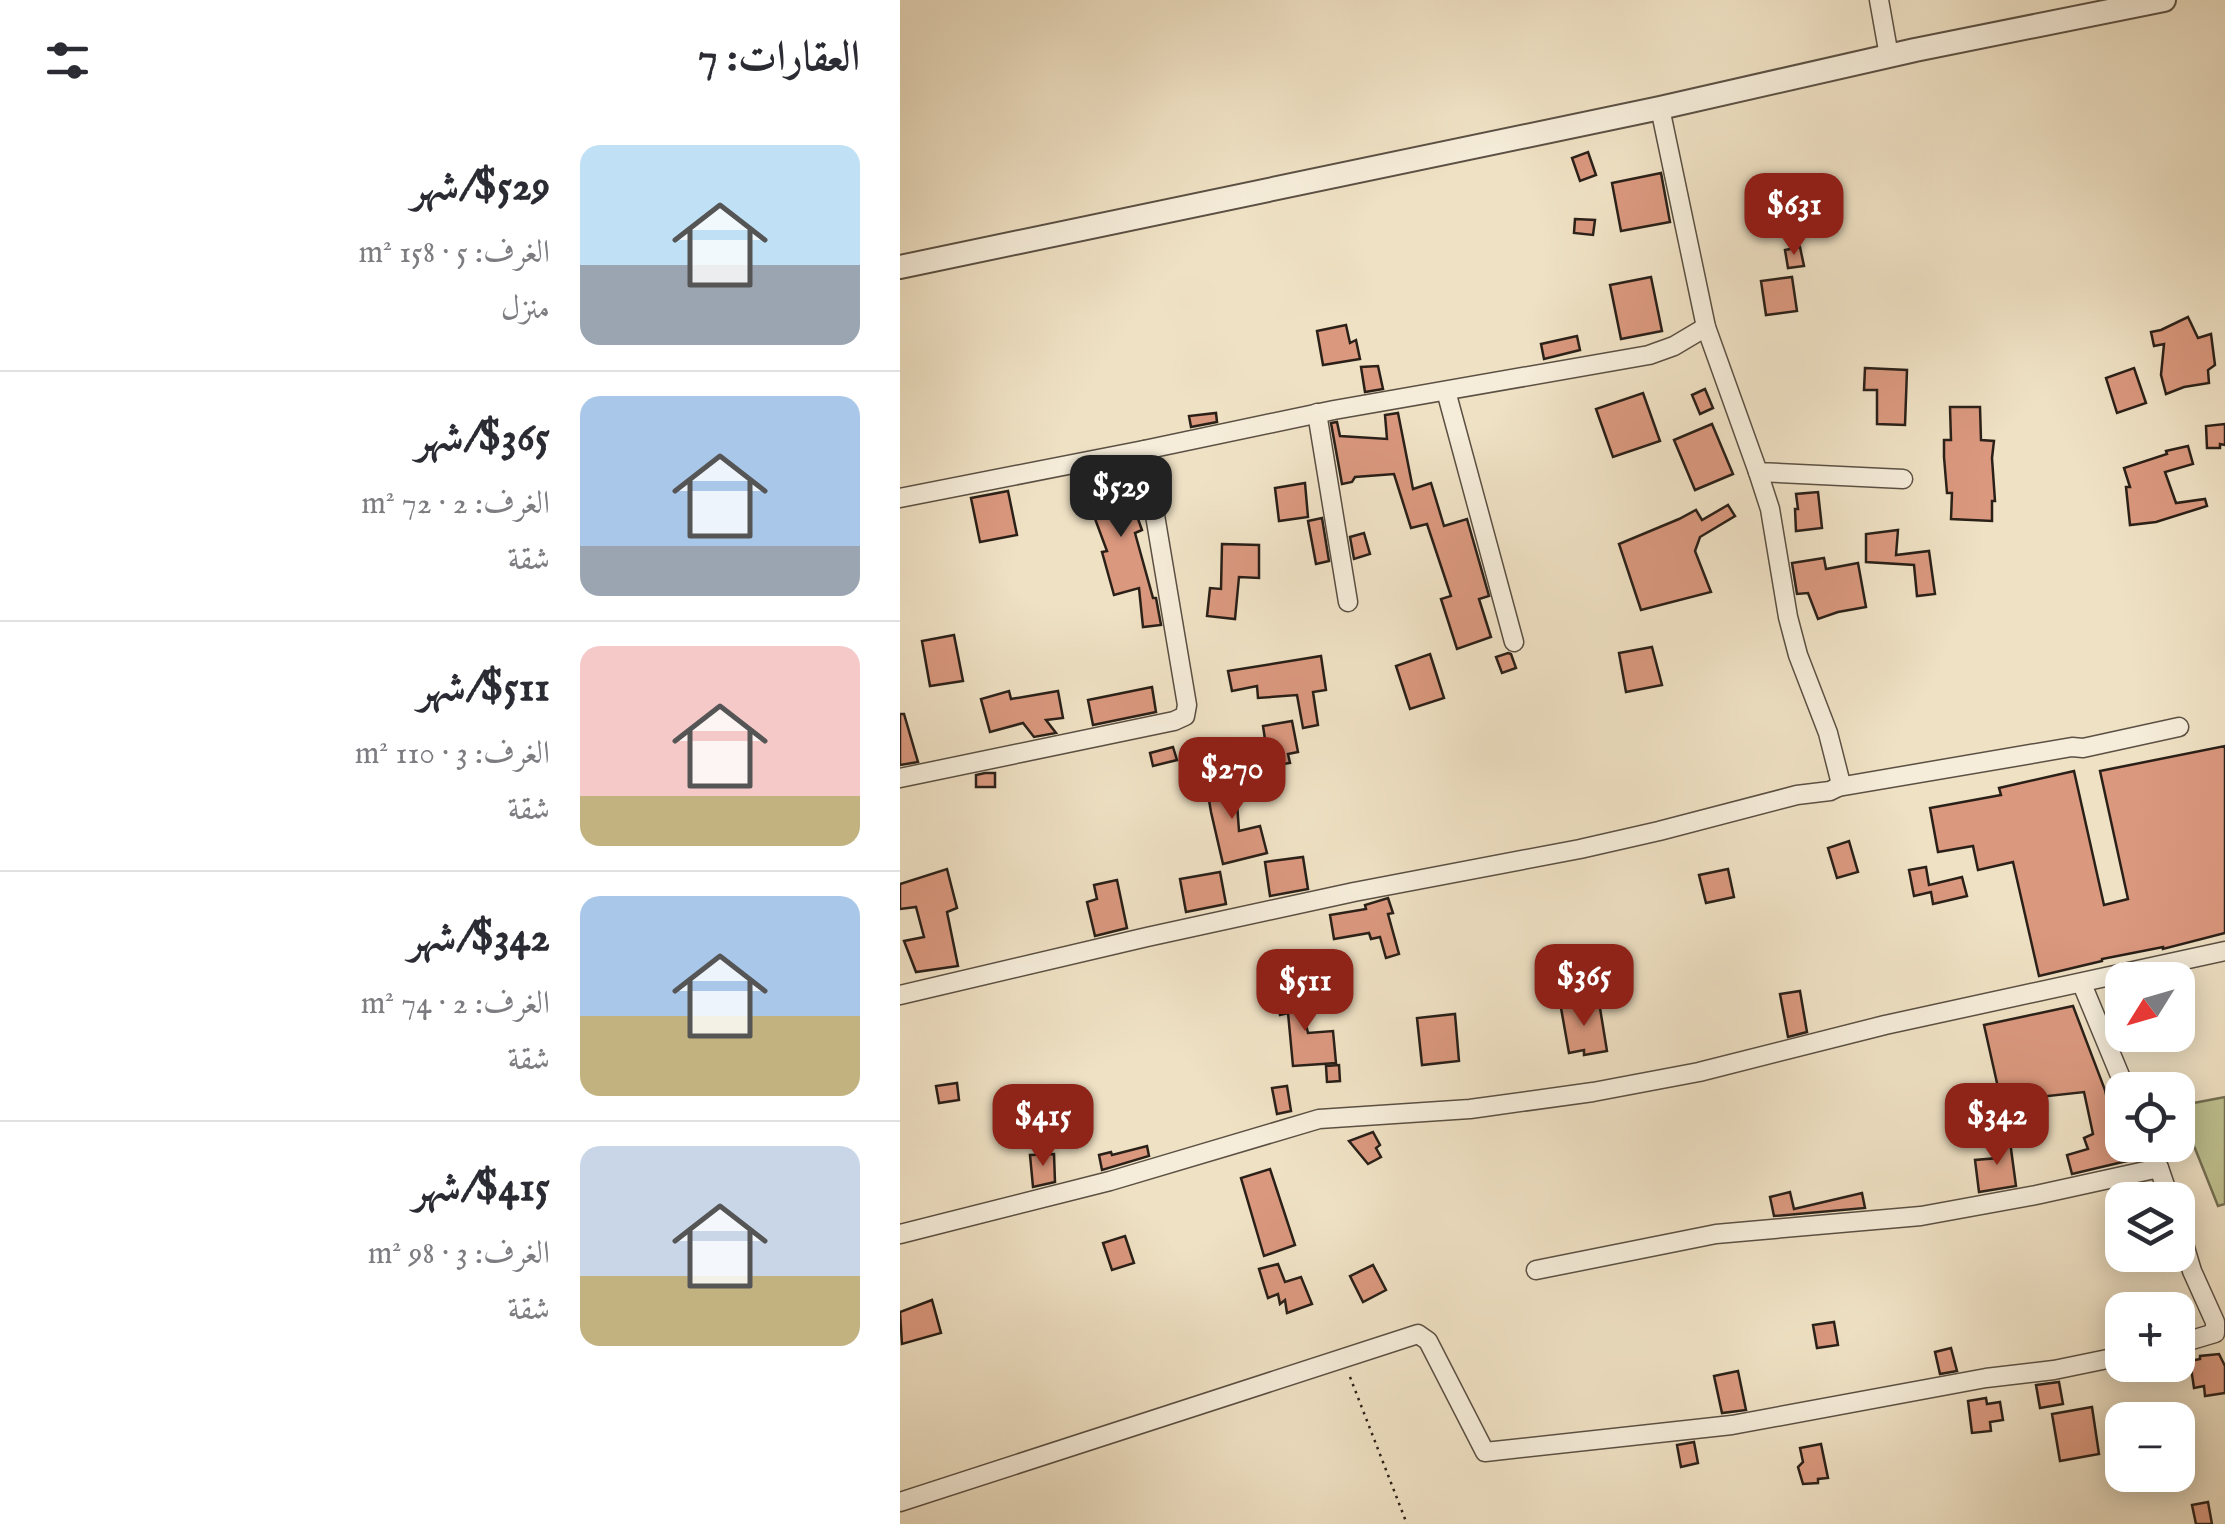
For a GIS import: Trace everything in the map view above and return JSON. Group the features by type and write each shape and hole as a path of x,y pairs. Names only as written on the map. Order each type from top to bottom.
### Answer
{"street":[{"path":"1880,0 1889,56"},
{"path":"900,267 2164,0"},
{"path":"1660,108 1706,326 1773,523 1788,618 1828,732 1840,780 1838,787"},
{"path":"900,498 1317,413 1649,355 1674,346 1706,326"},
{"path":"1446,391 1514,642"},
{"path":"1317,413 1348,602"},
{"path":"900,778 1185,716 1185,694 1144,450"},
{"path":"1758,472 1902,479"},
{"path":"900,995 1336,896 1659,832 1798,795 2082,748 2179,727"},
{"path":"900,1234 1110,1181 1319,1119 1470,1109 1593,1092 1699,1072 1885,1025 2225,951"},
{"path":"2082,984 2119,1072"},
{"path":"2156,1162 2164,1182"},
{"path":"1536,1270 1716,1234 1922,1216 2159,1168"},
{"path":"2192,1272 2215,1322 2216,1333 2195,1339"},
{"path":"900,1502 1418,1334 1428,1341 1485,1452 1732,1425 2105,1360"}],"path":[{"path":"1342,1357 1407,1524"}],"green space":[{"path":"2225,1097 2225,1204 2218,1206 2195,1148 2195,1103"}],"building":[{"path":"1588,152 1596,175 1580,181 1572,158"},
{"path":"1661,173 1670,222 1621,231 1612,183"},
{"path":"1575,219 1595,220 1593,235 1574,233"},
{"path":"1800,247 1804,266 1788,268 1785,250"},
{"path":"1651,277 1662,331 1621,339 1610,285"},
{"path":"1792,277 1797,311 1766,315 1761,281"},
{"path":"2188,317 2198,338 2211,334 2215,365 2208,370 2209,383 2166,394 2161,375 2164,344 2154,346 2151,332"},
{"path":"1346,325 1350,343 1356,340 1360,359 1323,365 1317,331"},
{"path":"1577,336 1580,350 1544,359 1541,344"},
{"path":"1378,366 1383,389 1365,392 1361,367"},
{"path":"1865,368 1907,370 1905,425 1877,424 1877,390 1864,390"},
{"path":"2134,368 2146,403 2117,413 2106,378"},
{"path":"1705,389 1713,408 1700,414 1692,395"},
{"path":"1643,393 1660,441 1613,457 1596,409"},
{"path":"1950,407 1980,407 1981,440 1994,441 1992,521 1951,519 1952,493 1947,493 1944,457 1944,440 1951,440"},
{"path":"1216,413 1217,422 1191,427 1189,416"},
{"path":"1398,413 1413,489 1431,483 1444,526 1467,519 1489,596 1479,599 1491,637 1457,649 1441,599 1451,596 1427,524 1411,528 1394,474 1355,477 1342,484 1331,423 1337,422 1340,436 1387,439 1385,415"},
{"path":"1712,424 1733,474 1695,490 1674,440"},
{"path":"2225,424 2225,445 2207,448 2206,426"},
{"path":"2188,446 2193,464 2165,472 2176,503 2205,499 2207,506 2156,522 2130,525 2126,487 2130,487 2124,468"},
{"path":"1110,471 1113,478 1122,474 1142,530 1135,533 1161,625 1143,627 1139,588 1114,595 1102,552 1107,551 1081,481"},
{"path":"1305,483 1308,517 1279,521 1275,488"},
{"path":"1008,491 1017,535 980,542 971,498"},
{"path":"1818,492 1822,528 1796,531 1796,494"},
{"path":"1728,505 1735,516 1700,537 1695,551 1711,592 1641,610 1619,544 1696,510 1702,520"},
{"path":"1322,518 1329,561 1316,564 1308,521"},
{"path":"1898,530 1896,555 1929,551 1935,594 1917,596 1914,565 1866,562 1866,534"},
{"path":"1364,533 1370,554 1354,559 1350,537"},
{"path":"1222,544 1259,545 1259,578 1239,577 1235,619 1207,616 1210,588 1221,589"},
{"path":"1824,558 1826,569 1858,563 1866,607 1818,619 1808,593 1797,594 1792,563"},
{"path":"954,635 963,681 930,686 922,641"},
{"path":"1652,647 1662,685 1626,692 1619,653"},
{"path":"1508,653 1516,668 1502,673 1496,657"},
{"path":"1430,654 1444,698 1410,709 1396,666"},
{"path":"1321,656 1326,690 1313,692 1318,725 1303,728 1297,695 1258,698 1257,686 1232,691 1228,671"},
{"path":"1152,687 1156,712 1093,725 1088,700"},
{"path":"1009,691 1011,699 1058,691 1063,718 1046,720 1056,733 1034,737 1023,723 990,732 981,699"},
{"path":"900,714 904,714 918,762 900,765"},
{"path":"1292,721 1298,752 1288,754 1290,763 1269,766 1263,726"},
{"path":"2225,746 2225,933 2039,976 2013,862 1978,870 1973,846 1938,852 1930,808 2001,795 1999,788 2074,771 2104,905 2128,899 2100,771"},
{"path":"1173,747 1177,760 1153,766 1150,753"},
{"path":"995,773 995,787 976,787 976,775"},
{"path":"1235,776 1239,831 1260,826 1267,853 1223,864 1205,777"},
{"path":"1849,841 1858,872 1837,878 1828,848"},
{"path":"1303,857 1308,889 1270,896 1265,862"},
{"path":"1926,867 1929,885 1962,877 1967,896 1933,904 1931,892 1914,896 1909,870"},
{"path":"947,869 957,908 947,912 958,966 916,972 904,941 924,937 916,907 900,909 900,884"},
{"path":"1728,869 1734,897 1706,903 1699,875"},
{"path":"1220,872 1226,904 1186,912 1180,879"},
{"path":"1117,880 1127,928 1095,936 1087,902 1097,899 1094,885"},
{"path":"1388,898 1393,913 1388,914 1399,954 1386,958 1380,937 1371,939 1369,933 1334,939 1330,915 1366,909 1365,905"},
{"path":"1298,990 1308,1033 1333,1031 1336,1063 1293,1066 1288,1013 1280,1015 1275,995"},
{"path":"1800,991 1807,1032 1788,1037 1780,994"},
{"path":"1599,1002 1607,1051 1569,1053 1561,1008"},
{"path":"2073,1006 2105,1090 2105,1162 2123,1162 2072,1174 2067,1155 2088,1149 2084,1138 2093,1134 2084,1092 2001,1101 1984,1025"},
{"path":"1455,1014 1459,1061 1422,1065 1417,1018"},
{"path":"1339,1065 1340,1081 1327,1082 1326,1066"},
{"path":"957,1083 959,1100 939,1103 936,1086"},
{"path":"1287,1086 1291,1111 1277,1114 1272,1088"},
{"path":"1373,1132 1381,1157 1368,1164 1349,1141"},
{"path":"2009,1134 2016,1186 1979,1192 1975,1160 1998,1158 1995,1137"},
{"path":"1147,1146 1149,1156 1102,1170 1099,1155"},
{"path":"1054,1154 1055,1182 1033,1187 1030,1155"},
{"path":"1270,1169 1295,1245 1264,1256 1241,1178"},
{"path":"1790,1192 1794,1209 1862,1193 1865,1208 1774,1216 1770,1197"},
{"path":"1125,1236 1134,1263 1112,1270 1103,1243"},
{"path":"1278,1264 1285,1282 1301,1277 1312,1304 1287,1313 1285,1300 1280,1304 1278,1294 1268,1298 1259,1269"},
{"path":"1373,1265 1386,1290 1363,1302 1350,1276"},
{"path":"932,1300 941,1333 902,1344 900,1312"},
{"path":"1834,1322 1838,1345 1817,1348 1813,1325"},
{"path":"1951,1348 1957,1371 1940,1374 1935,1352"},
{"path":"2219,1354 2225,1366 2225,1393 2205,1396 2204,1386 2194,1388 2195,1360"},
{"path":"1738,1371 1746,1410 1722,1413 1714,1376"},
{"path":"2059,1382 2063,1404 2040,1408 2036,1385"},
{"path":"1986,1398 1987,1404 2000,1402 2003,1420 1990,1422 1991,1431 1972,1433 1968,1401"},
{"path":"2092,1407 2099,1454 2060,1461 2052,1414"},
{"path":"1694,1442 1698,1463 1681,1467 1677,1445"},
{"path":"1821,1444 1828,1478 1803,1484 1798,1467 1803,1462 1800,1448"},
{"path":"2208,1502 2212,1524 2196,1524 2192,1505"}]}
